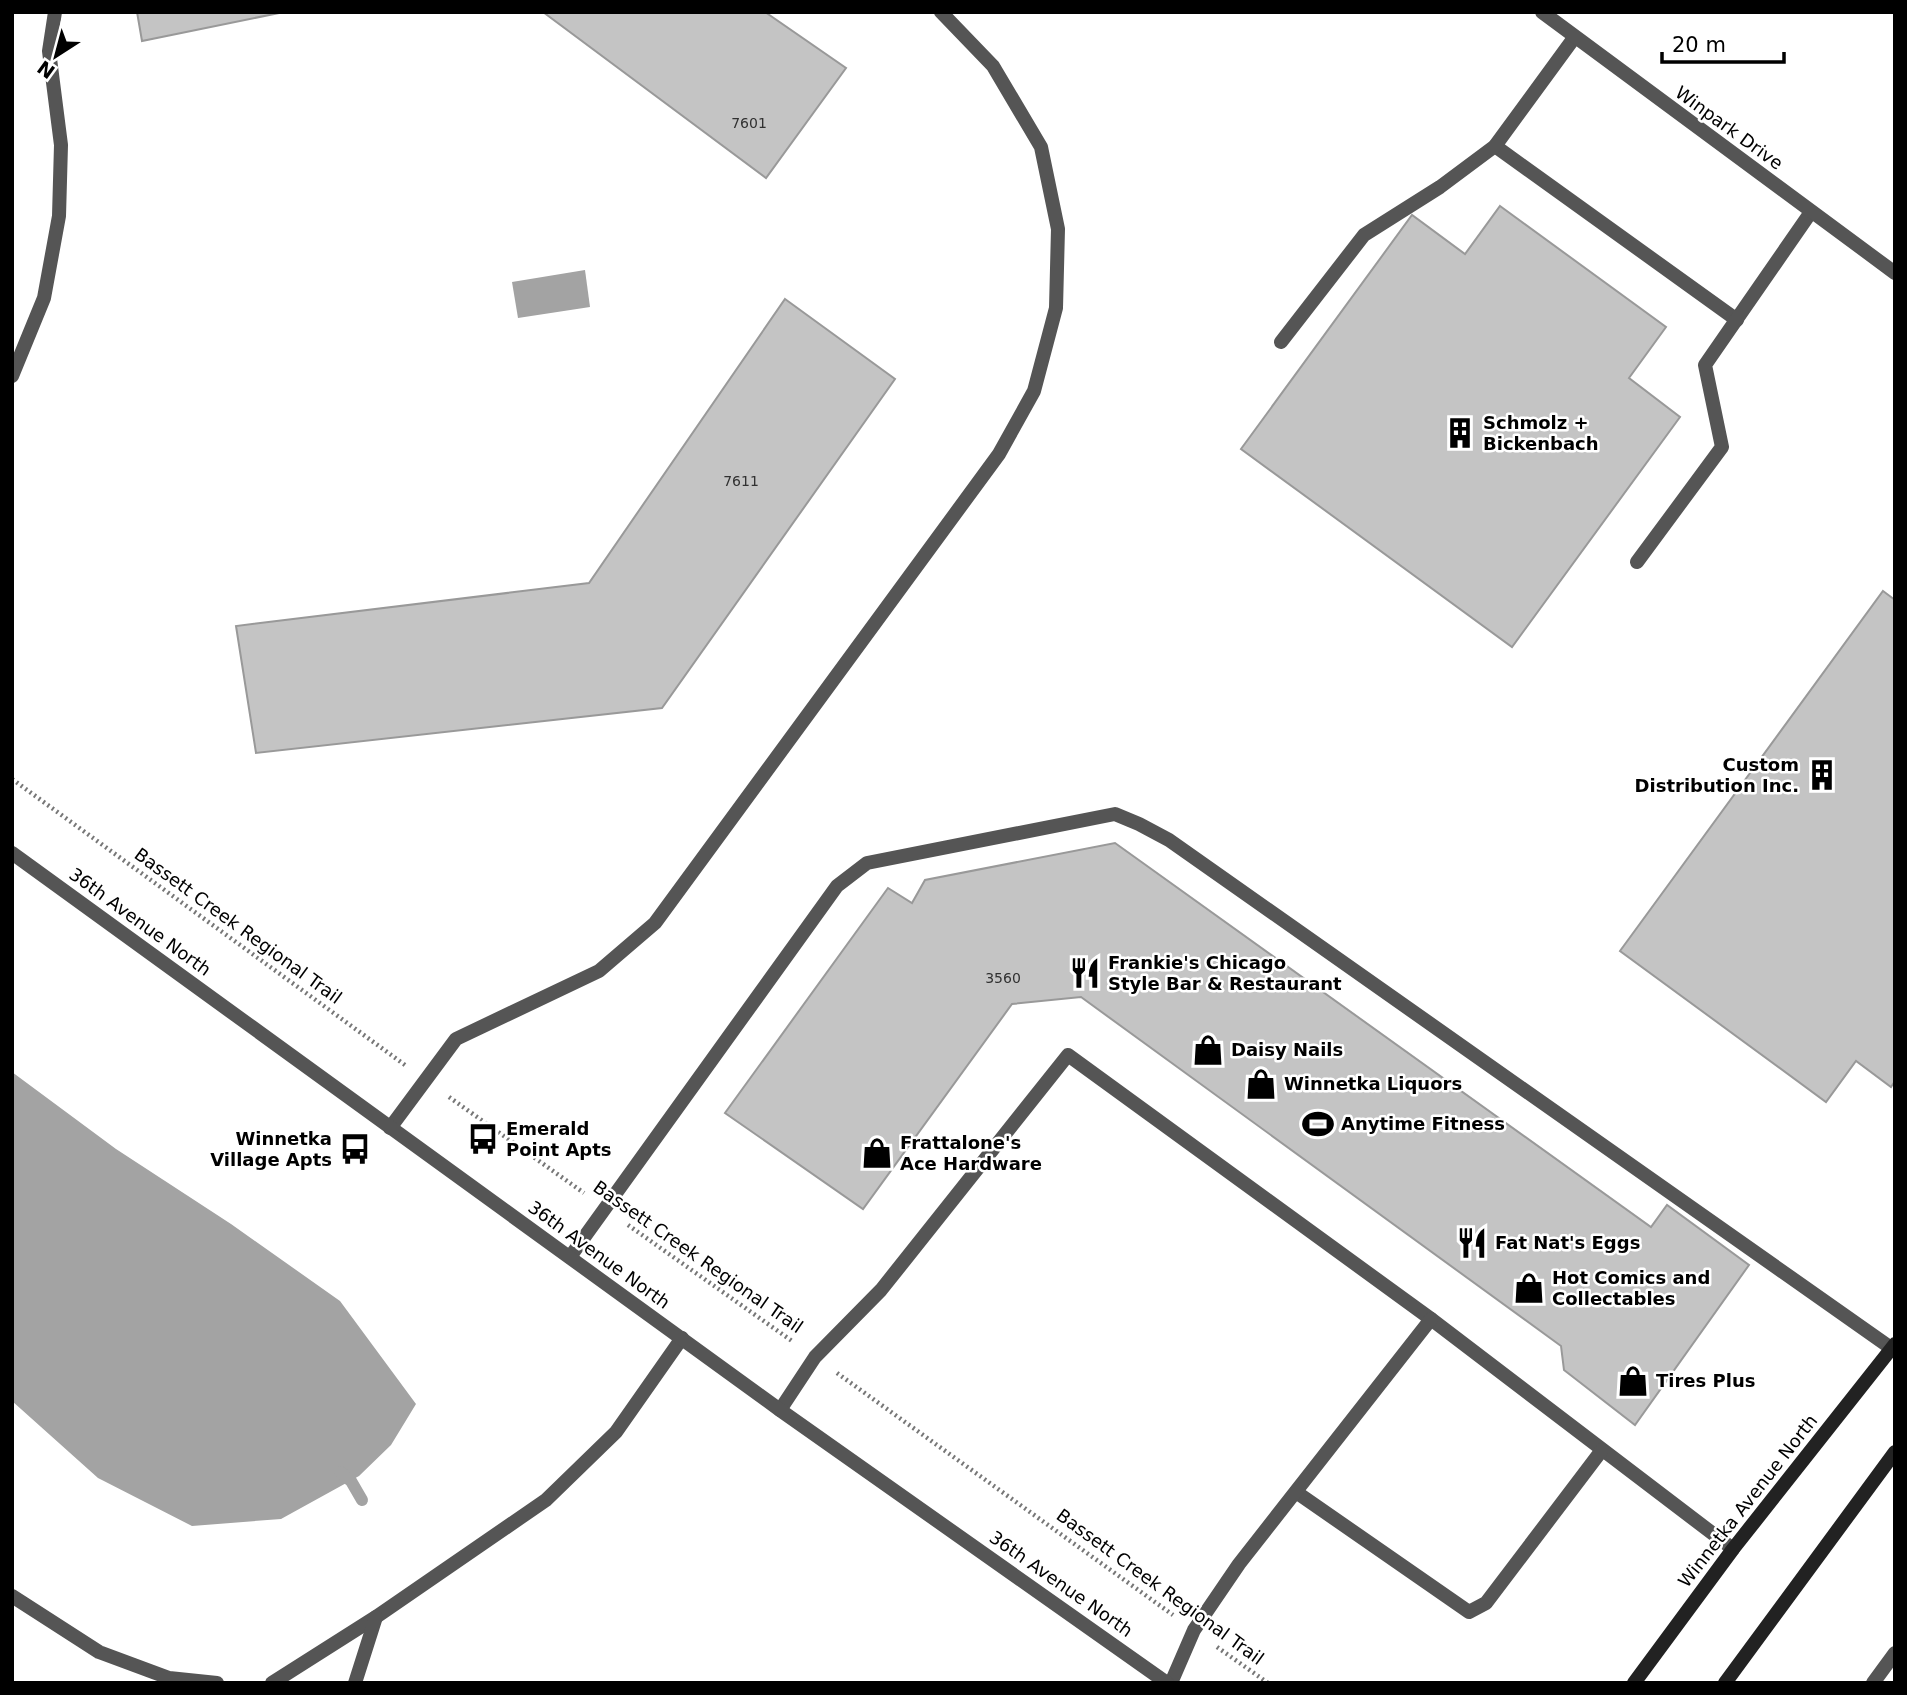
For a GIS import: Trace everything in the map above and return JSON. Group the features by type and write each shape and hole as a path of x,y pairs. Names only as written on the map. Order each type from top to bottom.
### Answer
{"main road":[{"name":"Winnetka Avenue North","path":"1634,1683 1733,1549 1893,1346"},
{"path":"1725,1683 1895,1452"}],"street":[{"path":"12,376 44,298 59,216 61,145 49,51 55,12"},
{"path":"390,1128 456,1039 599,971 655,923 999,454 1034,391 1056,308 1058,229 1041,147 993,66 941,12"},
{"name":"Winpark Drive","path":"1542,12 1895,274"},
{"path":"1281,342 1364,234 1440,187 1495,146 1574,38"},
{"path":"1495,146 1737,320"},
{"path":"1637,562 1722,447 1705,365 1811,212"},
{"path":"570,1257 837,886 867,863 1115,814 1169,840 1893,1346"},
{"name":"36th Avenue North","path":"12,853 780,1410 1169,1683"},
{"path":"780,1410 815,1357 881,1290 1068,1055 1431,1320 1733,1549"},
{"path":"1169,1683 1194,1630 1239,1564 1431,1320"},
{"path":"272,1683 376,1617 546,1500 616,1432 682,1338"},
{"path":"1296,1492 1469,1612 1486,1604 1602,1450"},
{"path":"12,1596 99,1652 170,1678 217,1683"},
{"path":"355,1683 376,1617"},
{"path":"1873,1683 1895,1653"}],"path":[{"name":"Bassett Creek Regional Trail","path":"12,779 424,1079 1268,1683"}],"shaded area":[{"path":"585,270 590,307 518,318 512,282"},
{"path":"12,1072 116,1149 231,1224 340,1301 416,1404 391,1445 359,1476 281,1519 192,1526 98,1478 12,1401"}],"building":[{"path":"137,12 284,12 142,41"},
{"path":"543,12 765,12 846,68 766,178"},
{"name":"Schmolz + Bickenbach","path":"1500,206 1666,327 1629,378 1680,417 1512,647 1241,449 1412,215 1465,254"},
{"path":"785,299 895,379 662,708 256,753 236,626 589,583"},
{"name":"Custom Distribution Inc.","path":"1883,591 1895,600 1895,1081 1891,1087 1856,1061 1826,1102 1620,951"},
{"path":"1115,843 1651,1227 1667,1205 1749,1265 1635,1425 1564,1370 1561,1346 1081,997 1012,1004 863,1209 725,1113 888,888 912,903 925,880"}],"waterway":[{"path":"340,1472 351,1481 362,1500"}],"place":[{"name":"Schmolz + Bickenbach","path":"1460,433"},
{"name":"Custom Distribution Inc.","path":"1822,775"},
{"name":"Frankie's Chicago Style Bar & Restaurant","path":"1085,973"},
{"name":"Daisy Nails","path":"1208,1050"},
{"name":"Winnetka Liquors","path":"1261,1084"},
{"name":"Anytime Fitness","path":"1318,1124"},
{"name":"Emerald Point Apts","path":"483,1139"},
{"name":"Winnetka Village Apts","path":"355,1149"},
{"name":"Frattalone's Ace Hardware","path":"877,1153"},
{"name":"Fat Nat's Eggs","path":"1472,1243"},
{"name":"Hot Comics and Collectables","path":"1529,1288"},
{"name":"Tires Plus","path":"1633,1381"}]}
